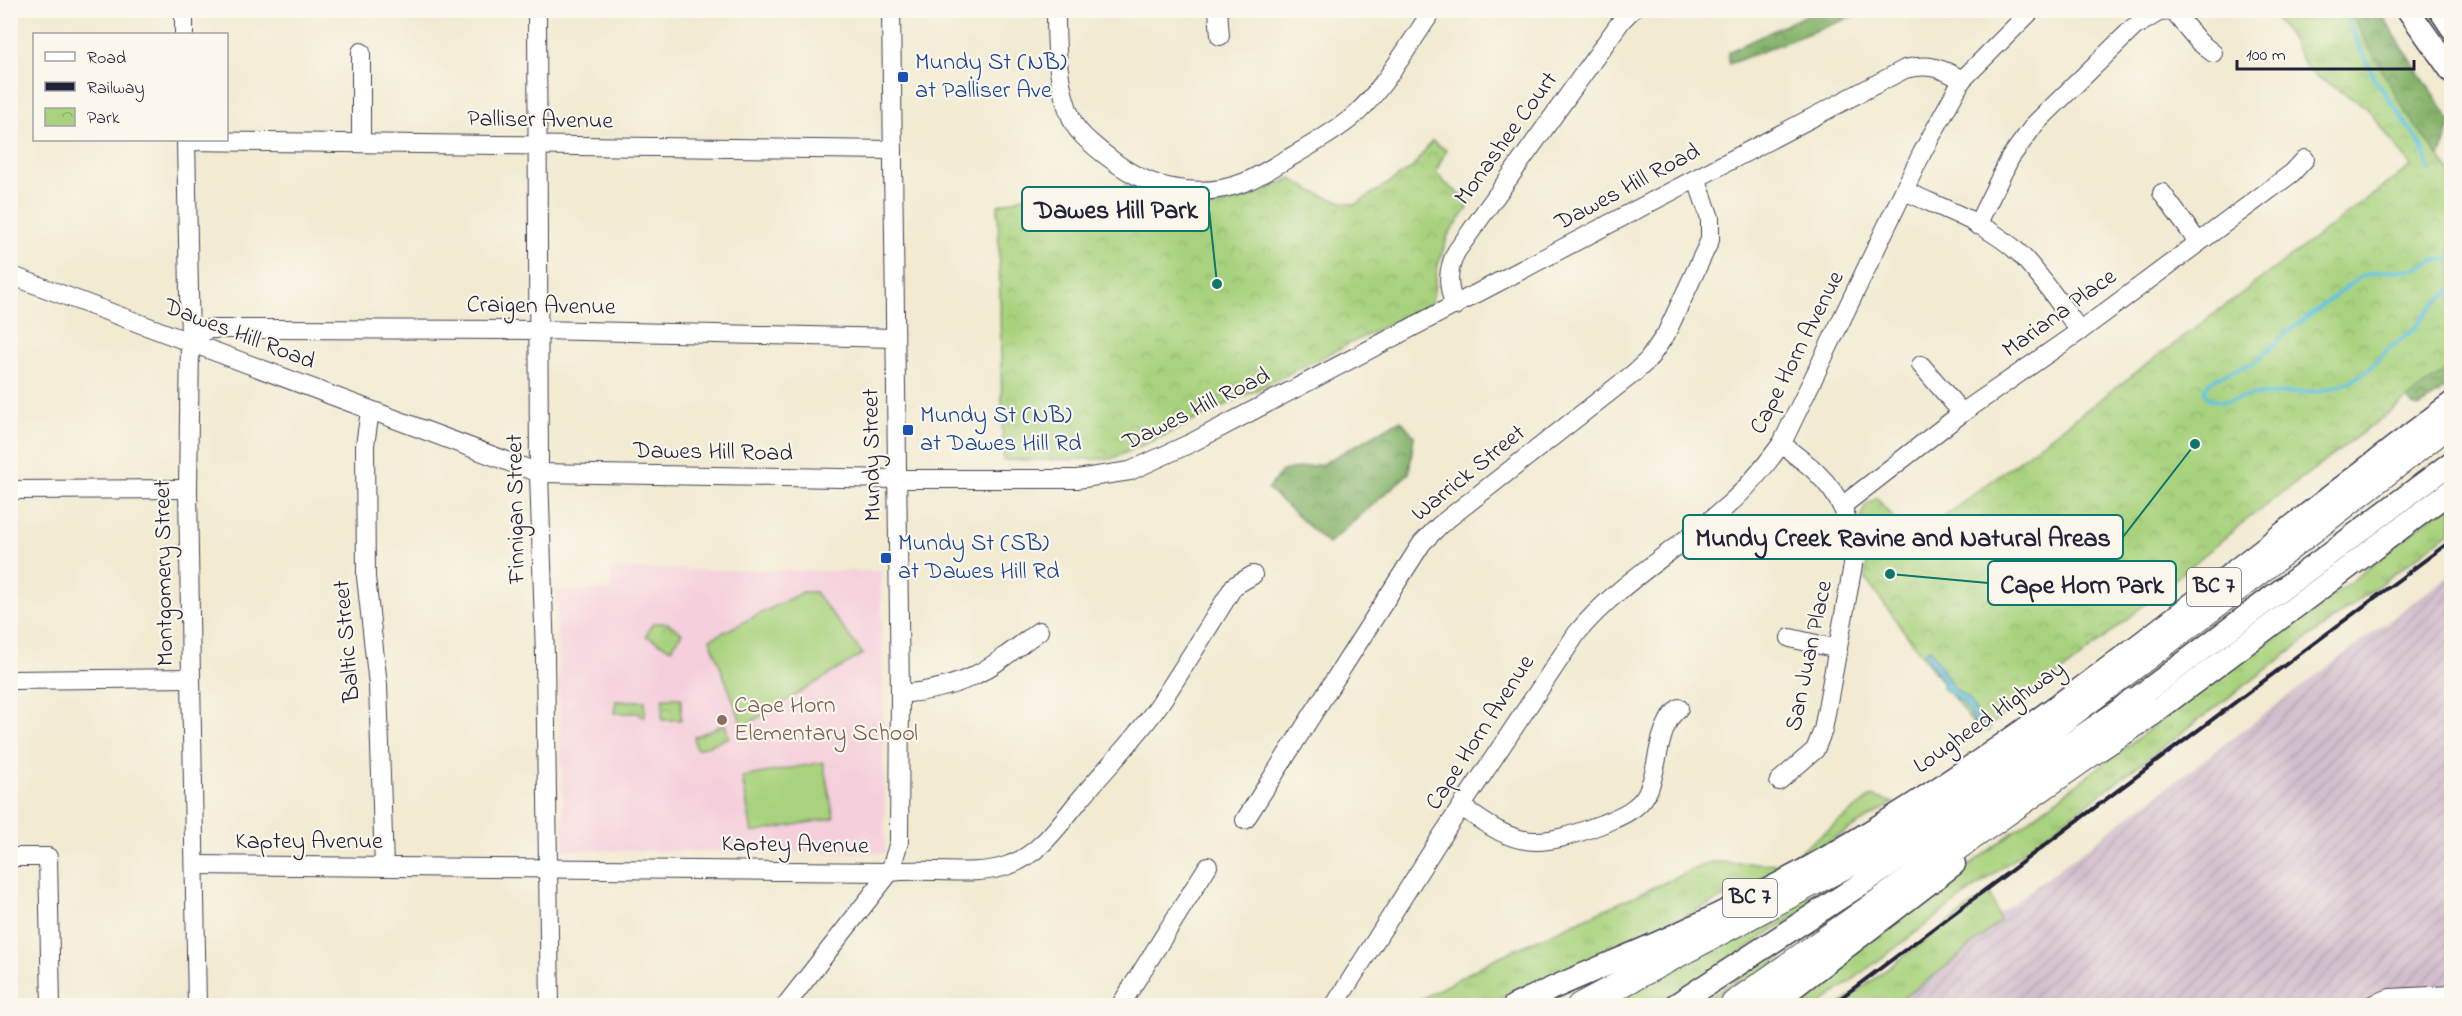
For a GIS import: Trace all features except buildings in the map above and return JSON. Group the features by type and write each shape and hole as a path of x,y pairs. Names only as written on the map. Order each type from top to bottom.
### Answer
{"highway":[{"path":"1580,1005 1863,856 1975,786 2214,606 2451,422"},
{"path":"1733,1005 1810,943 2066,758 2143,706"}],"main road":[{"path":"2408,10 2451,72"},
{"name":"Lougheed Highway","path":"1515,1005 1673,936 1736,905 1857,840 1925,798 2010,739 2158,630 2451,403"},
{"name":"BC 7","path":"1674,1005 1947,828 2143,706 2451,462"},
{"path":"1769,1005 2102,754 2143,706 2265,629 2451,490"}],"street":[{"path":"184,10 184,33"},
{"name":"Finnigan Street","path":"537,10 539,473 545,656 550,1005"},
{"name":"Mundy Street","path":"785,1005 891,872 901,826 891,10"},
{"path":"1056,10 1058,68 1073,124 1102,153 1141,178 1171,188 1193,190 1219,189 1254,178 1305,149 1344,123 1364,105 1433,10"},
{"path":"1218,10 1220,36"},
{"name":"Monashee Court","path":"1455,306 1448,280 1456,252 1622,20 1632,10"},
{"name":"Cape Horn Avenue","path":"1334,1005 1559,658 1594,613 1727,507 1759,473 1782,443 1922,153 1962,80 2032,10"},
{"path":"1977,225 2010,159 2026,135 2114,46 2148,17 2159,12 2173,11 2199,42 2213,53"},
{"path":"361,52 361,142"},
{"name":"Dawes Hill Road","path":"10,275 539,473 897,479 1077,479 1130,471 1191,443 1905,69 1930,66 1962,80"},
{"name":"Palliser Avenue","path":"228,140 893,150"},
{"name":"Montgomery Street","path":"186,141 190,343 188,489 190,678 197,1005"},
{"name":"Mariana Place","path":"1842,506 1962,413 2080,331 2292,173 2305,159"},
{"name":"Warrick Street","path":"1245,820 1422,543 1440,525 1634,373 1657,348 1710,240 1710,218 1696,180"},
{"path":"1905,191 1977,225 2020,255 2080,331"},
{"path":"2162,193 2198,242"},
{"name":"Craigen Avenue","path":"190,343 207,329 539,330 895,338"},
{"path":"1921,365 1962,413"},
{"name":"Baltic Street","path":"370,411 365,445 366,577 378,685 384,867"},
{"name":"San Juan Place","path":"1779,782 1815,750 1823,730 1853,565 1852,539 1842,506 1814,470 1782,443"},
{"path":"10,490 188,489"},
{"name":"Kaptey Avenue","path":"195,865 891,872 999,868 1015,863 1037,848 1151,715 1234,586 1253,575"},
{"path":"900,694 939,690 973,678 1039,631"},
{"path":"1790,638 1838,649"},
{"path":"10,680 190,678"},
{"path":"1462,807 1508,835 1539,842 1563,839 1617,818 1633,809 1646,794 1651,785 1667,723 1679,708"},
{"path":"10,857 48,857 51,1005"},
{"path":"1120,1005 1208,866"},
{"path":"2369,1005 2390,998 2451,995"}],"shaded area":[{"name":"Cape Horn Elementary School","path":"610,569 881,571 885,853 564,850 556,590 611,590"},
{"path":"2451,575 2451,1005 1877,1006 2427,592"}],"green space":[{"path":"1817,10 1867,11 1729,64 1728,52"},
{"path":"2270,11 2349,11 2405,111 2451,173 2451,366 2245,521 2074,663 1980,733 1866,580 1867,554 1861,520 1865,506 1877,498 1916,548 1917,537 2411,166 2366,107 2308,71 2291,39"},
{"path":"2278,11 2379,11 2451,122 2440,158 2418,173 2366,107 2310,72"},
{"path":"1432,141 1446,150 1436,172 1445,183 1472,203 1448,235 1438,265 1432,303 1163,436 1111,459 1003,460 998,205 1027,196 1115,203 1124,200 1125,185 1158,196 1164,213 1212,207 1249,198 1291,178 1321,195 1355,205 1412,168"},
{"path":"2451,329 2451,384 2419,407 2413,405 2405,396"},
{"path":"1401,420 1414,436 1409,473 1328,544 1268,489 1282,471 1322,464"},
{"path":"2451,500 2451,531 1819,1005 1783,1006 2237,663 2347,585"},
{"path":"803,592 815,592 863,654 743,727 710,639"},
{"path":"653,623 668,623 682,633 671,649 646,636"},
{"path":"663,698 681,698 681,720 662,720"},
{"path":"616,701 645,701 645,716 640,716 640,713 614,713"},
{"path":"725,724 729,738 696,749 694,737"},
{"path":"823,762 834,818 752,833 742,777"},
{"path":"1872,796 1894,803 1784,868 1679,919 1487,1005 1409,1006 1494,959 1710,862 1783,864"},
{"path":"1907,842 1661,1005 1600,1006"},
{"path":"1990,892 2000,921 1951,963 1893,1005 1839,1005"},
{"path":"1863,897 1718,1005 1696,1006"}],"water":[{"path":"1929,648 1954,688 1970,700 1982,724 1990,726 1989,731 1976,725 1965,705 1943,689 1941,679 1924,652"}],"waterway":[{"path":"2339,10 2346,17 2375,80 2422,146 2430,170"},
{"path":"2452,258 2434,261 2415,269 2376,272 2360,277 2289,331 2254,363 2210,382 2205,388 2205,394 2212,400 2223,402 2252,395 2321,391 2350,382 2368,370 2386,351 2414,329 2433,305 2452,290"}],"railway":[{"path":"1830,1006 2452,540"}],"place":[{"name":"Mundy St (NB) at Palliser Ave","path":"903,77"},
{"name":"Dawes Hill Park","path":"1217,284"},
{"name":"Mundy St (NB) at Dawes Hill Rd","path":"908,430"},
{"name":"Mundy Creek Ravine and Natural Areas","path":"2195,444"},
{"name":"Mundy St (SB) at Dawes Hill Rd","path":"886,558"},
{"name":"Cape Horn Park","path":"1890,574"},
{"name":"Cape Horn Elementary School","path":"722,720"}]}
